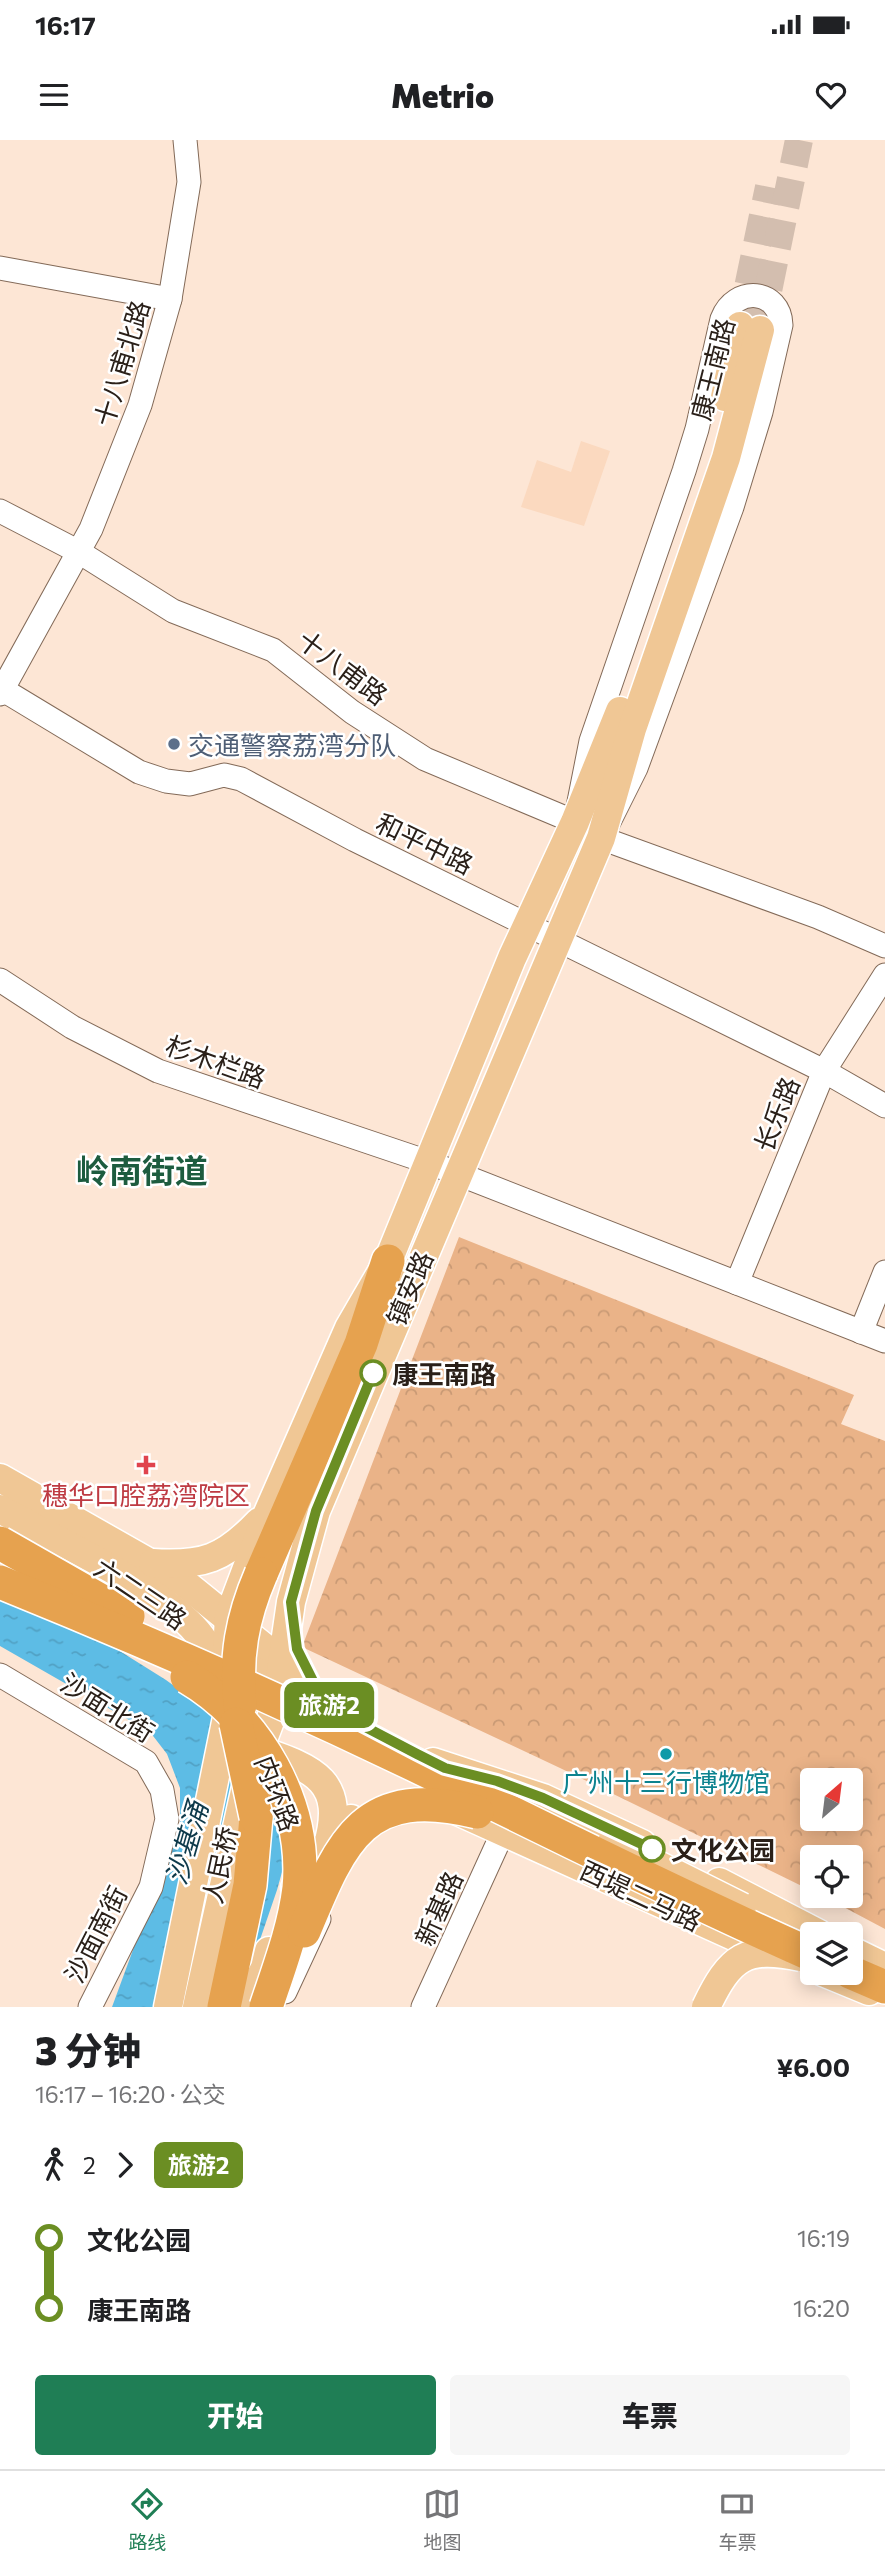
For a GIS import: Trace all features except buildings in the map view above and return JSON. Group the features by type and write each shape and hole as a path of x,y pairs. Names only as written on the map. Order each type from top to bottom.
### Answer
{"highway":[{"path":"256,1817 256,1782 241,1712 238,1656 244,1616 361,1344 388,1261"},
{"name":"内环路","path":"0,1543 143,1626 210,1680 234,1717 256,1817 250,1885 224,2007"},
{"path":"0,1583 166,1651 482,1798 615,1866 800,1950"},
{"name":"内环路","path":"0,1583 100,1630 200,1685 229,1708 257,1741 287,1801 296,1835 299,1869 290,1932 269,2007"},
{"path":"269,2007 326,1878 343,1846 358,1830 386,1811 415,1804 449,1805 484,1820"},
{"path":"863,1977 885,1986"}],"main road":[{"name":"康王南路","path":"428,1162 527,923 575,822 612,734 709,456 750,328 726,458 632,729 601,838 458,1173"},
{"name":"镇安路","path":"428,1162 388,1261 349,1328 267,1515 229,1616 235,1742 271,1724 277,1671 291,1602 325,1487 458,1173"},
{"name":"六二三路","path":"0,1479 101,1550 199,1633 218,1670 235,1742"},
{"name":"六二三路","path":"0,1509 101,1550 150,1562 183,1582 229,1616"},
{"path":"150,1562 192,1564 214,1558 236,1545 267,1515"},
{"path":"261,1574 251,1620 251,1654 259,1679 274,1701 292,1719 484,1820 729,1929 800,1952"},
{"path":"291,1602 297,1649 331,1709"},
{"name":"西堤二马路","path":"229,1616 277,1671 331,1709 445,1768 497,1781 543,1798 800,1923"},
{"path":"168,2007 235,1742 237,1690 247,1675 277,1671"},
{"path":"235,1742 296,1761 310,1769 321,1780 333,1810 327,1846 300,1916 265,1968 245,2007"},
{"name":"人民桥","path":"189,2007 232,1805 235,1742"},
{"name":"人民桥","path":"197,2007 241,1809 235,1742"},
{"path":"445,1768 612,1842 800,1949"},
{"path":"445,1768 545,1824 728,1909 800,1949"},
{"path":"327,1846 359,1813 388,1797 427,1800 484,1820"},
{"name":"西堤二马路","path":"484,1820 751,1944 800,1953"},
{"path":"728,1909 751,1944"},
{"path":"706,2007 724,1973 744,1956 754,1952 800,1955"},
{"path":"863,1957 885,1968"},
{"path":"863,1973 885,1986"},
{"path":"863,1978 885,1986"},
{"name":"西堤二马路","path":"862,1985 885,1999"}],"street":[{"name":"十八甫北路","path":"1,690 79,552 124,452 153,367 170,299 188,182 185,140"},
{"path":"2,274 170,299"},
{"name":"康王南路","path":"575,822 591,741 684,471 722,319 729,304 738,297 758,296 776,309 780,325 748,458 636,768 601,838"},
{"name":"十八甫路","path":"0,511 79,552 173,611 273,650 352,712 425,758 575,822"},
{"name":"和平中路","path":"1,690 139,772 166,781 190,784 224,775 241,779 355,840 824,1071 885,1106"},
{"path":"601,838 818,917 885,946"},
{"name":"长乐路","path":"737,1283 824,1071 885,975"},
{"name":"杉木栏路","path":"0,980 72,1027 158,1071 458,1173"},
{"path":"458,1173 885,1341"},
{"path":"860,1332 885,1272"},
{"name":"沙面北街","path":"0,1675 146,1762 162,1790 167,1819 151,1887"},
{"path":"279,2007 349,1858 364,1839 410,1815 439,1813 484,1820"},
{"name":"新基路","path":"423,2007 484,1820"},
{"name":"沙面南街","path":"90,2007 151,1887"},
{"path":"720,2007 751,1944"},
{"path":"881,2007 885,1999"}],"shaded area":[{"path":"581,441 610,451 584,526 521,507 537,460 571,472"}],"green space":[{"name":"文化公园","path":"459,1237 854,1395 841,1424 885,1441 885,1929 845,1908 863,1908 863,1845 800,1845 800,1885 560,1768 302,1647"}],"water":[{"name":"沙基涌","path":"0,1576 166,1680 207,1710 299,1811 277,1890 237,2007 112,2007 180,1822 180,1788 167,1754 150,1732 0,1646"}],"tunnel":[{"path":"760,330 799,140"},
{"path":"740,326 769,187"}],"bus line":[{"name":"旅游2","path":"373,1373 316,1511 291,1602 297,1649 314,1683 331,1709 445,1768 497,1781 543,1798 652,1849"}],"place":[{"name":"交通警察荔湾分队","path":"174,744"},
{"name":"康王南路","path":"373,1373"},
{"name":"穗华口腔荔湾院区","path":"146,1465"},
{"name":"广州十三行博物馆","path":"666,1754"},
{"name":"文化公园","path":"652,1849"}],"district":[{"name":"岭南街道","path":"142,1169"}]}
